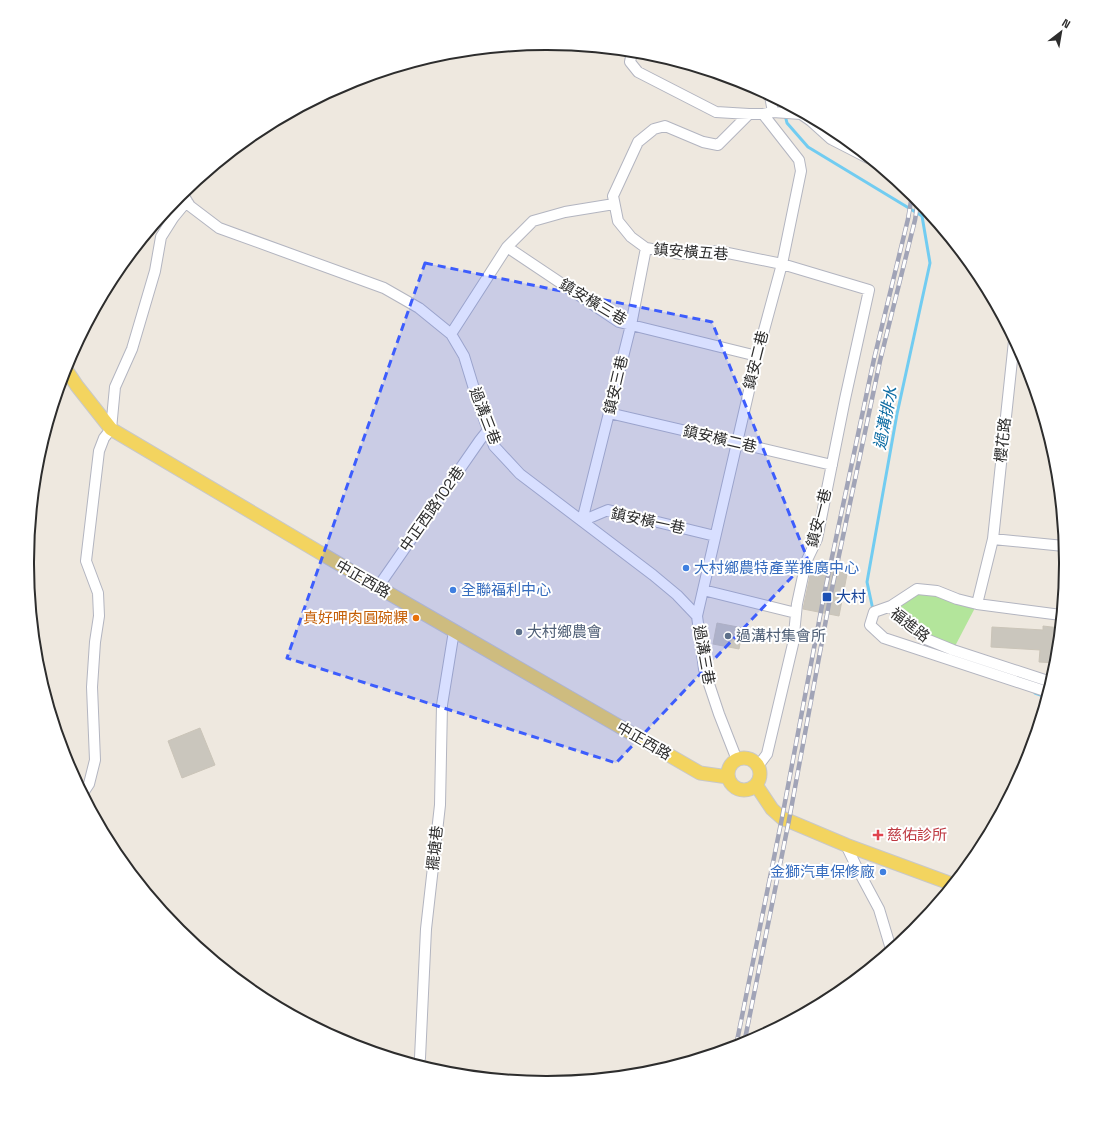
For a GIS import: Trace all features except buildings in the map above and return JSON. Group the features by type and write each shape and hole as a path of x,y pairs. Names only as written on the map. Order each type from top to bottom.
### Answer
{"main road":[{"name":"中正西路","path":"70,375 111,430 378,588 700,773 728,777"},
{"path":"746,758 755,762 758,766 760,771 759,781 752,788 748,790 738,789 730,782 728,772 730,767 737,760 746,758"},
{"path":"756,785 772,809 782,818 846,845 947,882"}],"street":[{"path":"631,58 630,62 638,72 716,112 750,114 773,112 791,113"},
{"path":"771,102 773,112"},
{"name":"鎮安橫五巷","path":"750,114 718,145 703,142 665,126 654,129 638,142 613,196 618,221 631,237 646,248 681,254 718,251 782,264 869,290"},
{"name":"鎮安二巷","path":"697,616 757,356 782,264 801,171 799,160 763,114"},
{"name":"過溝三巷","path":"186,199 190,206 219,228 384,288 420,308 451,334 464,356 494,446 520,474 677,595 697,616 704,669 719,714 737,760"},
{"path":"86,788 89,784 95,760 92,688 95,642 99,616 98,593 86,560 99,451 104,438 111,430 115,387 132,349 155,272 161,237 181,204"},
{"path":"451,334 507,247 533,221 565,212 614,204"},
{"name":"鎮安橫三巷","path":"507,247 619,322 757,356"},
{"name":"鎮安三巷","path":"582,521 631,325 646,248"},
{"name":"鎮安一巷","path":"758,766 767,754 793,644 797,604 806,562 817,539 869,290"},
{"name":"櫻花路","path":"977,604 992,539 1013,351"},
{"name":"鎮安橫二巷","path":"609,413 832,465"},
{"name":"中正西路102巷","path":"378,588 463,463 488,430"},
{"name":"鎮安橫一巷","path":"582,521 608,510 715,536"},
{"path":"992,539 1058,545"},
{"path":"891,606 917,589 937,592 977,604 1056,614"},
{"path":"703,590 796,613"},
{"name":"福進路","path":"1043,690 884,638 870,625 874,612 891,606 901,620 926,639 953,650 1045,680"},
{"name":"擺塘巷","path":"420,1059 426,929 440,805 442,705 454,631"},
{"path":"846,845 879,909 889,943"}],"highlighted area":[{"path":"425,263 712,322 808,560 616,763 287,658"}],"green space":[{"path":"917,589 977,604 953,650 901,620 891,606"}],"waterway":[{"name":"過溝排水","path":"785,115 787,123 808,147 922,216 930,263 897,414 867,582 873,610"},
{"name":"過溝排水","path":"1035,693 1042,696"}],"railway":[{"path":"738,1038 782,818 824,595 874,359 911,203"},
{"path":"746,1035 789,820 830,598 880,361 917,209"}],"place":[{"name":"大村鄉農特產業推廣中心","path":"686,568"},
{"name":"全聯福利中心","path":"453,590"},
{"name":"大村","path":"827,597"},
{"name":"真好呷肉圓碗粿","path":"416,618"},
{"name":"大村鄉農會","path":"519,632"},
{"name":"過溝村集會所","path":"728,636"},
{"name":"慈佑診所","path":"878,835"},
{"name":"金獅汽車保修廠","path":"883,872"}]}
